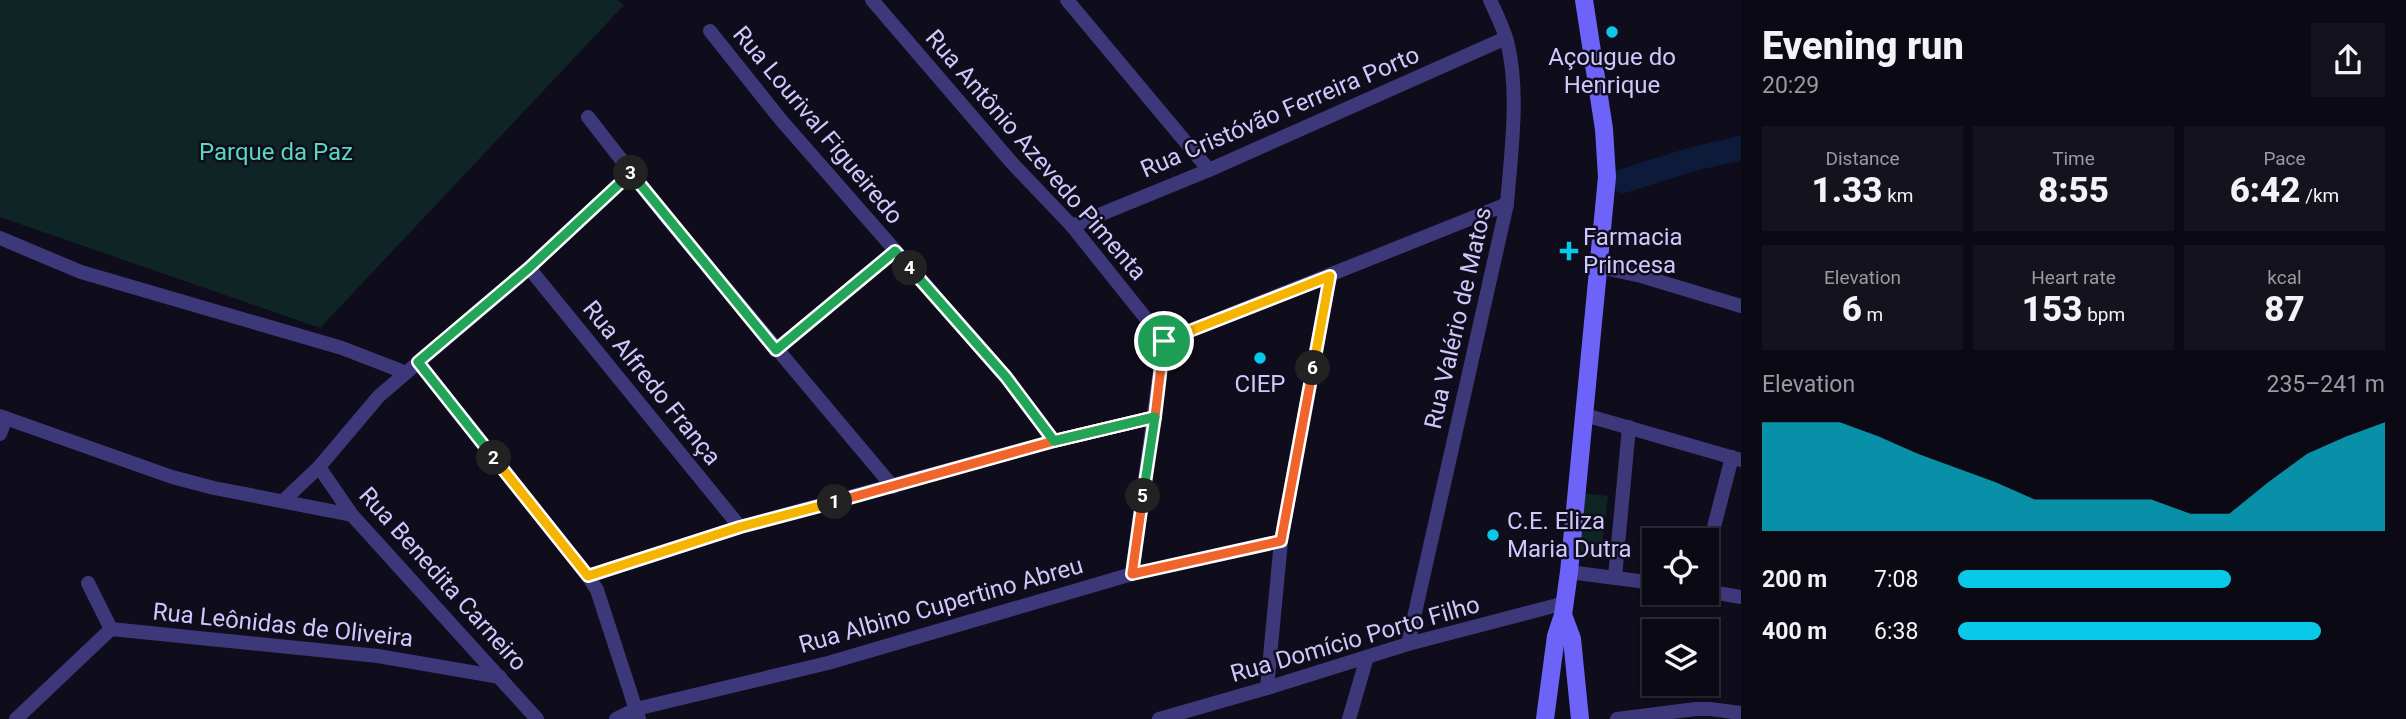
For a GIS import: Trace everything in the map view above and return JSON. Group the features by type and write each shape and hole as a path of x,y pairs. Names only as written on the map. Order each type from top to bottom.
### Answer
{"main road":[{"path":"1545,719 1556,636 1564,609 1569,572 1599,267 1606,165 1597,72 1584,0"},
{"path":"1564,609 1572,639 1580,719"}],"street":[{"name":"Rua Antônio Azevedo Pimenta","path":"872,0 1012,163 1072,226 1164,341"},
{"path":"1067,0 1209,170"},
{"name":"Rua Valério de Matos","path":"1408,645 1507,204 1511,66 1506,38 1490,0"},
{"name":"Rua Lourival Figueiredo","path":"710,31 781,120 998,368 1054,441"},
{"name":"Rua Cristóvão Ferreira Porto","path":"1072,226 1209,170 1506,38"},
{"path":"589,117 631,173 776,350 893,487"},
{"path":"283,501 319,467 379,396 404,372 529,268 631,173"},
{"path":"1132,574 1164,341 1507,204"},
{"path":"0,238 81,272 342,348 404,372"},
{"path":"776,350 895,251"},
{"path":"1599,267 1641,275 1741,306"},
{"name":"Rua Alfredo França","path":"529,268 740,527"},
{"path":"1267,688 1281,541 1330,276"},
{"path":"418,362 588,576 602,602 637,714"},
{"path":"1585,415 1737,459 1715,528"},
{"path":"0,434 3,417 172,477 352,515"},
{"path":"588,576 740,527 1054,441 1155,417"},
{"path":"1615,577 1629,428"},
{"name":"Rua Benedita Carneiro","path":"319,467 352,515 537,719"},
{"name":"Rua Albino Cupertino Abreu","path":"615,719 828,663 1132,574 1281,541"},
{"path":"1569,572 1642,581"},
{"path":"16,719 111,629 88,583"},
{"path":"1719,593 1741,597"},
{"name":"Rua Domício Porto Filho","path":"1159,719 1408,645 1564,609"},
{"name":"Rua Leônidas de Oliveira","path":"111,629 377,656 500,677"},
{"path":"1349,719 1367,657"},
{"path":"1617,719 1710,709 1741,713"}],"green space":[{"name":"Parque da Paz","path":"0,0 617,0 624,5 320,328 0,217"},
{"path":"1581,493 1608,496 1601,554 1587,558 1575,550"}],"waterway":[{"path":"1623,181 1693,159 1741,148"}],"place":[{"name":"Açougue do Henrique","path":"1612,32"},
{"name":"Farmacia Princesa","path":"1569,251"},
{"name":"CIEP","path":"1260,358"},
{"name":"C.E. Eliza Maria Dutra","path":"1493,535"}],"route":[{"path":"1164,341 1155,417 1054,441 740,527 588,576 418,362 529,268 631,173 776,350 895,251 1006,377 1054,441 1155,417 1132,574 1281,541 1330,276 1164,341"}]}
